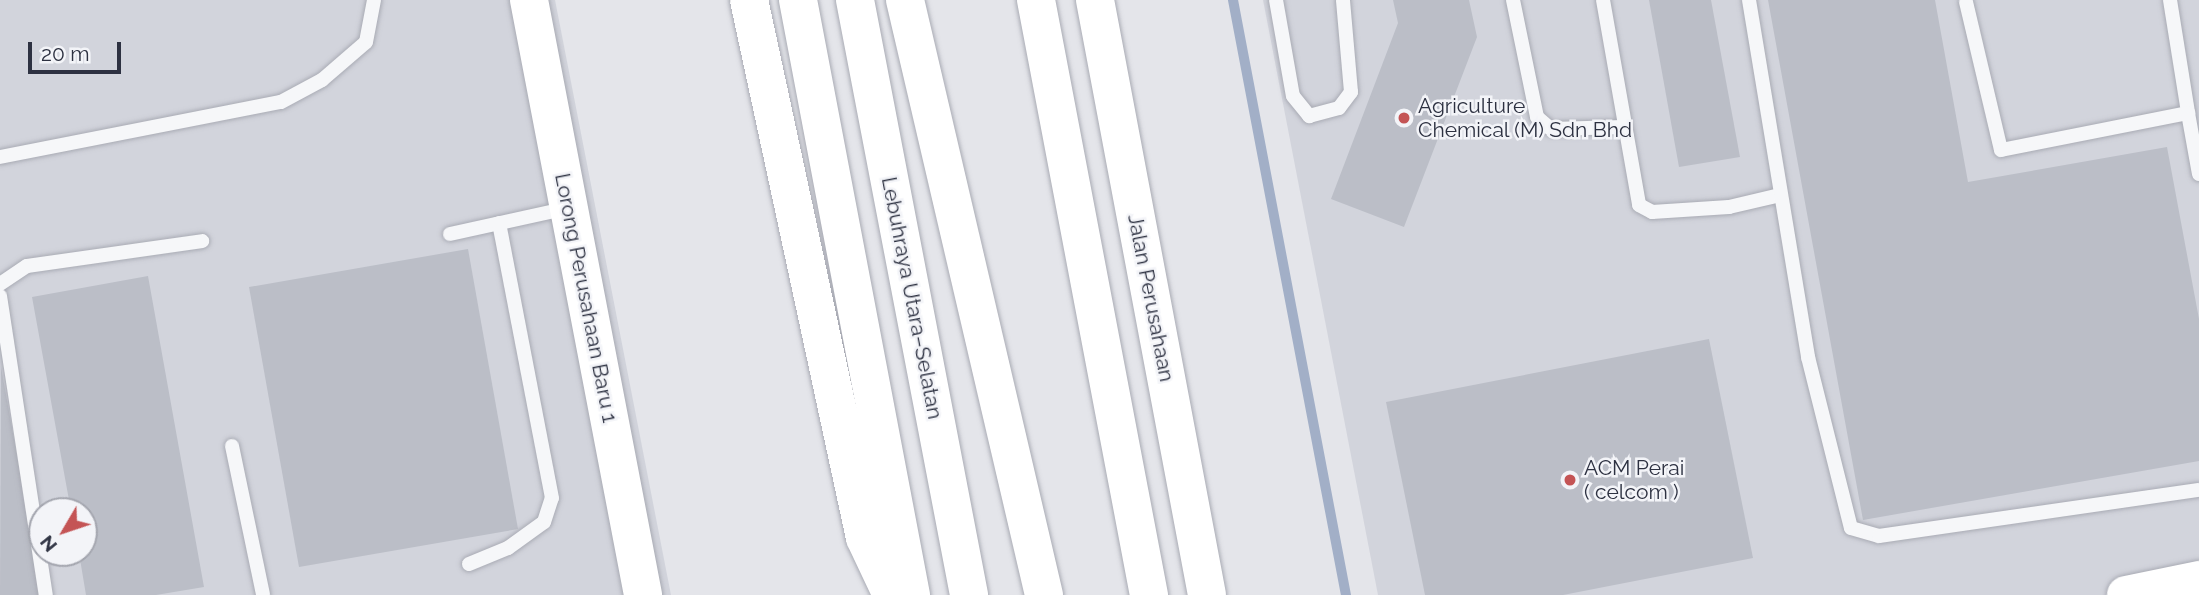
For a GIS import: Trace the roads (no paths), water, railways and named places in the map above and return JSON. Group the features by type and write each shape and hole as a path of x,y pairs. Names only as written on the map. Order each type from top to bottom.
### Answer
{"main road":[{"name":"Lorong Perusahaan Baru 1","path":"530,0 643,595"},
{"path":"749,0 865,538 892,595"},
{"path":"799,0 911,595"},
{"name":"Lebuhraya Utara–Selatan","path":"855,0 969,595"},
{"path":"905,0 1044,595"},
{"path":"1036,0 1149,595"},
{"name":"Jalan Perusahaan","path":"1095,0 1207,595"},
{"path":"2126,595 2199,580"}],"lane":[{"path":"0,157 281,102 322,80 366,42 374,0"},
{"path":"1276,0 1293,96 1309,116 1339,108 1351,92 1343,0"},
{"path":"1513,0 1537,117 1550,129 1623,127"},
{"path":"1603,0 1623,127 1639,205 1652,212 1729,207 1780,195"},
{"path":"1749,0 1780,195 1830,466 1851,528 1879,536 2199,491"},
{"path":"2170,0 2199,174"},
{"path":"1966,2 2001,150 2188,113"},
{"path":"450,234 569,208"},
{"path":"469,564 508,548 544,522 552,498 499,223"},
{"path":"0,284 27,266 202,240"},
{"path":"0,296 46,595"},
{"path":"232,446 262,595"}],"waterway":[{"path":"1233,0 1346,595"}],"place":[{"name":"Agriculture Chemical (M) Sdn Bhd","path":"1404,118"},
{"name":"ACM Perai ( celcom )","path":"1570,480"}]}
